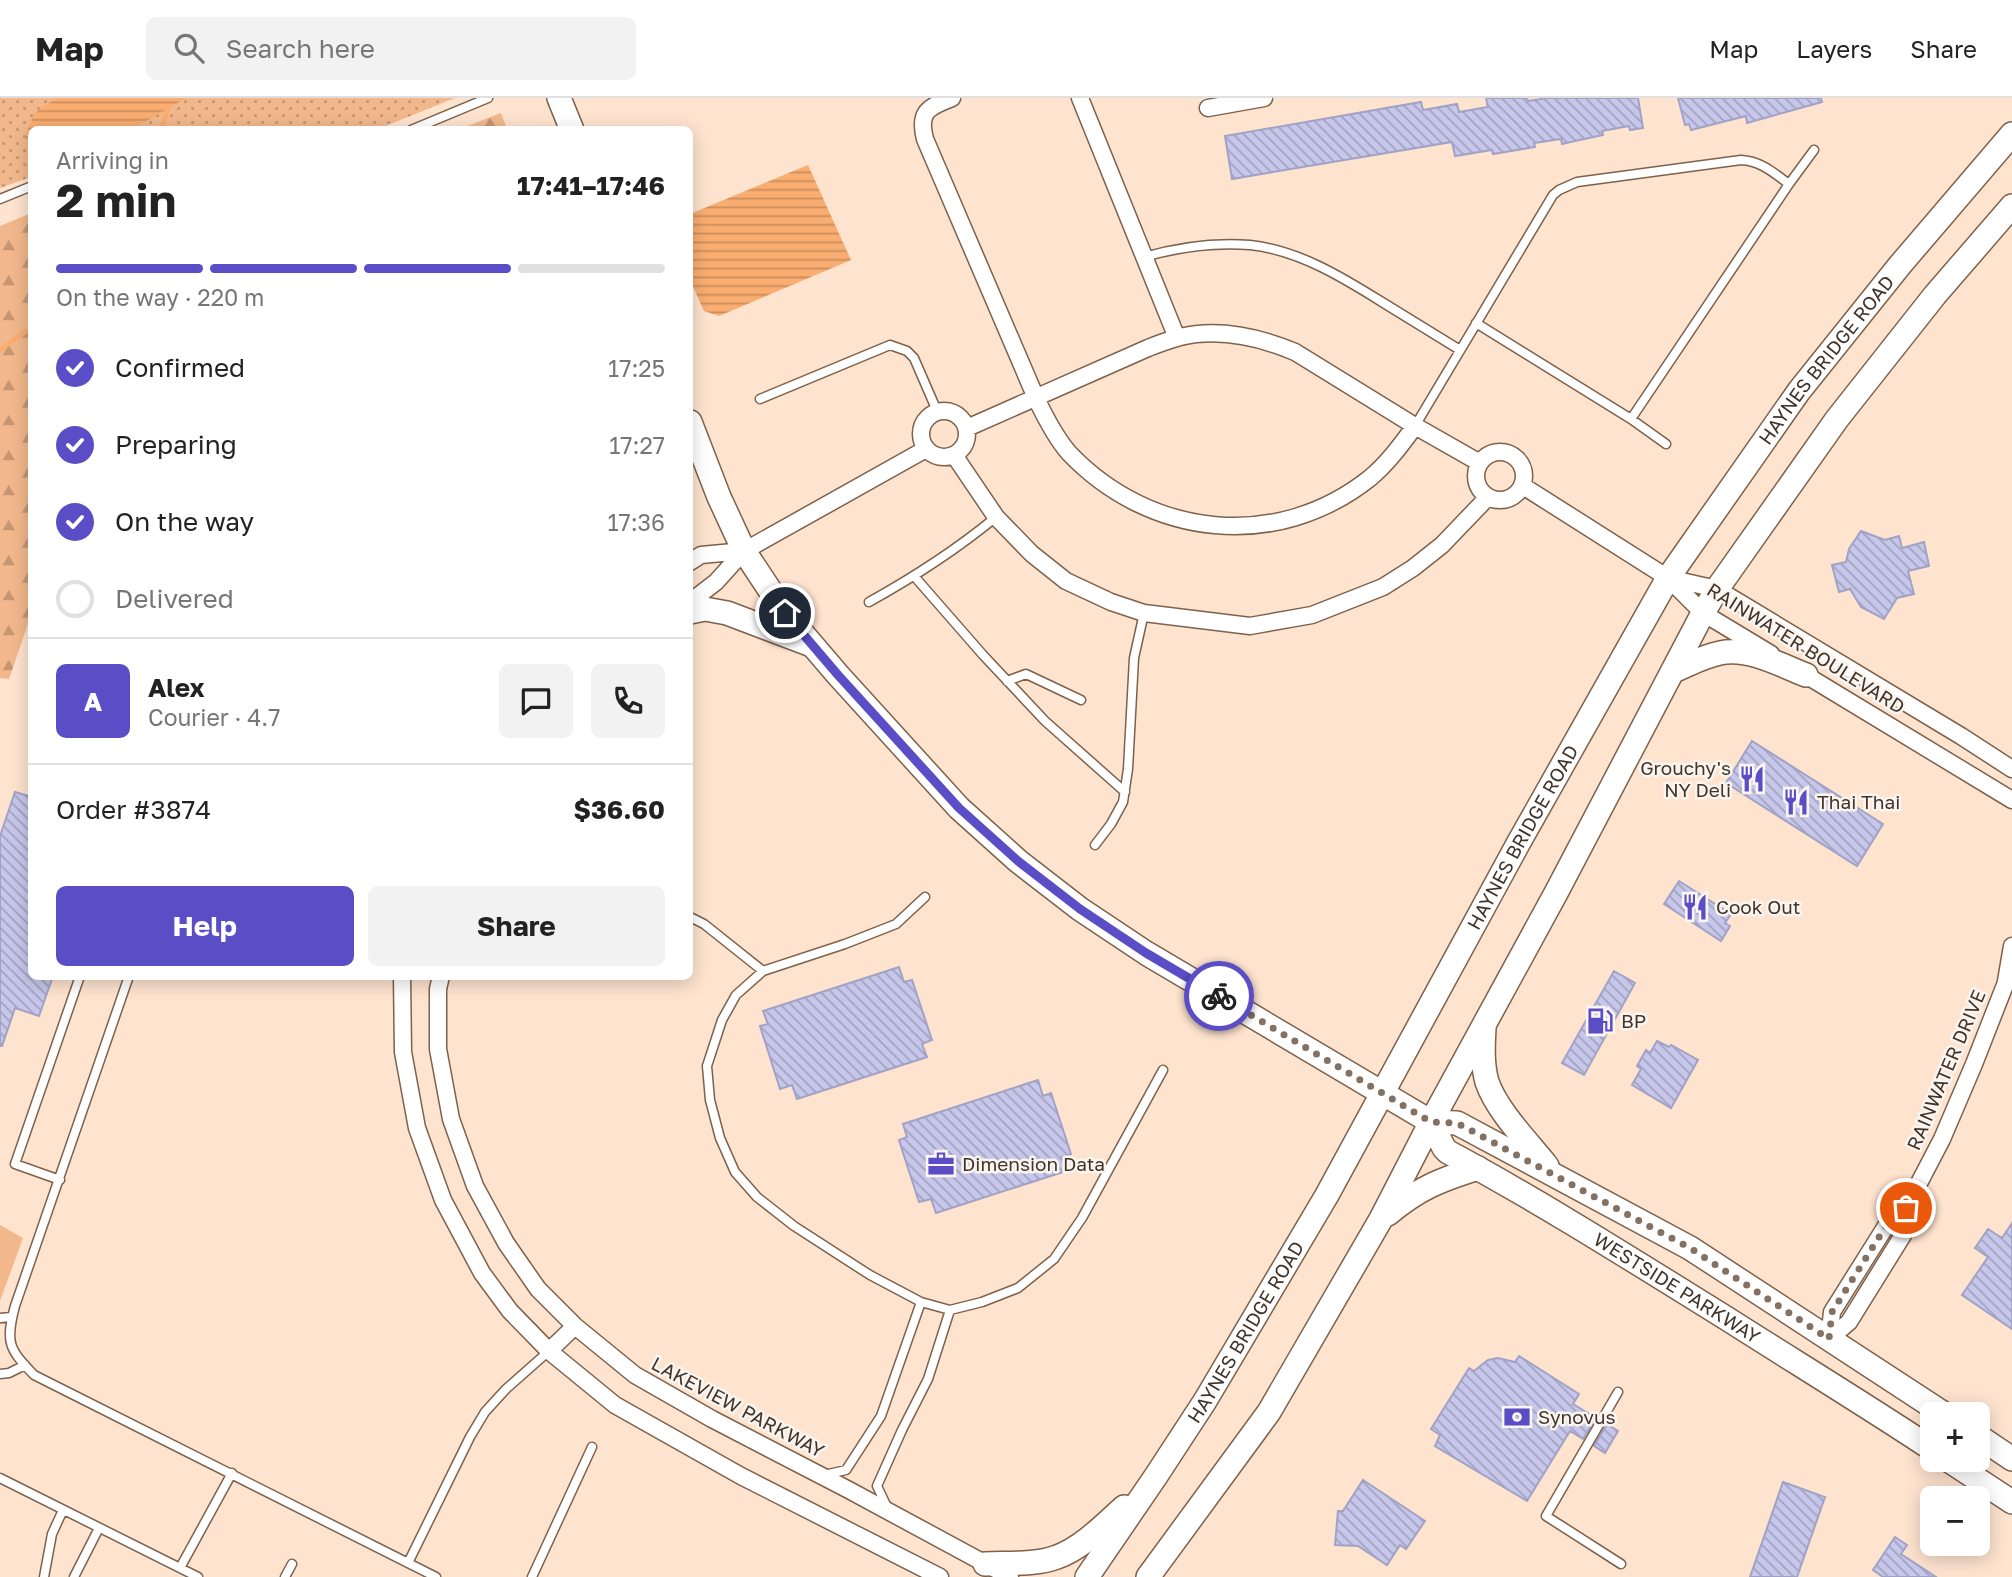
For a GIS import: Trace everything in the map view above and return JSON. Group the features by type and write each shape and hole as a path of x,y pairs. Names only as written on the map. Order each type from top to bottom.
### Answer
{"main road":[{"path":"559,98 570,126"},
{"name":"HAYNES BRIDGE ROAD","path":"1087,1577 1215,1385 1320,1207 1519,842 1668,578 1800,391 1900,265 2012,134"},
{"path":"1148,1577 1269,1412 1381,1219 1717,589 1837,419 1936,295 2012,206"},
{"path":"693,430 719,497 744,551"},
{"name":"WESTSIDE PARKWAY","path":"744,551 785,613 959,808 1018,861 1080,909 1146,953 1431,1122 1457,1123 1690,1248 1926,1402"},
{"path":"693,611 705,609 727,613 812,645"},
{"path":"1673,671 1720,652 1738,652 1758,656 1806,675"},
{"path":"1485,1024 1483,1054 1488,1083 1500,1106 1555,1175"},
{"name":"WESTSIDE PARKWAY","path":"1431,1122 1444,1149 1600,1239 1920,1441"},
{"path":"1381,1219 1409,1196 1440,1180 1478,1168"},
{"path":"1990,1444 2012,1459"},
{"path":"1966,1472 2012,1502"},
{"path":"985,1564 1056,1558 1108,1522 1156,1476"}],"street":[{"path":"952,98 928,109 922,125 925,139 1050,426 1068,451 1109,488 1135,503 1165,515 1198,523 1232,527 1266,525 1323,508 1347,495 1392,457 1415,426"},
{"path":"1080,98 1177,338"},
{"path":"1208,108 1264,98"},
{"path":"967,428 1148,348 1195,334 1223,334 1274,343 1295,352 1480,463"},
{"path":"937,411 959,415 967,428 966,444 954,455 939,457 926,449 921,435 922,427 925,420 937,411"},
{"path":"693,600 716,582 744,551 926,449"},
{"path":"1500,452 1515,456 1524,470 1523,486 1511,498 1503,501 1488,497 1478,486 1477,470 1480,463 1485,457 1500,452"},
{"path":"954,455 996,517 1032,554 1066,581 1111,602 1144,613 1250,626 1311,615 1383,587 1442,545 1488,497"},
{"path":"1523,486 1668,578"},
{"path":"693,560 701,555 744,551"},
{"name":"RAINWATER BOULEVARD","path":"1668,578 1717,589 2012,769"},
{"name":"RAINWATER BOULEVARD","path":"1668,578 1703,613 2012,800"},
{"name":"RAINWATER DRIVE","path":"1829,1339 1849,1322 1903,1235 1906,1208 1942,1139 2008,979 2012,946"},
{"path":"402,980 403,1052 417,1128 443,1200 482,1273 510,1311 549,1351 615,1405 741,1476 940,1577"},
{"name":"LAKEVIEW PARKWAY","path":"440,980 438,1049 451,1119 475,1186 506,1243 538,1289 575,1326 635,1375 712,1419 1010,1577"},
{"path":"549,1351 575,1326"}],"lane":[{"path":"421,126 488,98"},
{"path":"1631,419 1814,150"},
{"path":"1415,426 1553,195 1577,182 1741,160 1761,164 1789,184"},
{"path":"0,199 28,188"},
{"path":"1144,257 1168,250 1225,244 1252,245 1275,250 1325,268 1460,350"},
{"path":"1476,323 1631,419 1666,444"},
{"path":"760,399 890,345 907,351 914,358 937,411"},
{"path":"869,602 965,542 996,517"},
{"path":"914,576 1045,721 1125,792"},
{"path":"1096,845 1123,802 1133,659 1144,613"},
{"path":"1007,681 1026,674 1081,701"},
{"path":"925,897 896,924 763,971 736,995 722,1020 707,1066 709,1100 720,1138 735,1172 757,1198 794,1226 870,1275 921,1302 950,1310 982,1302 1018,1288 1054,1259 1082,1218 1163,1070"},
{"path":"693,918 704,924 763,971"},
{"path":"60,1180 15,1164 79,980"},
{"path":"128,980 11,1317 9,1342 15,1354 34,1375 436,1577"},
{"path":"821,1475 846,1470 881,1416 921,1302"},
{"path":"890,1512 877,1486 928,1379 950,1310"},
{"path":"0,1318 11,1317"},
{"path":"408,1563 485,1412 549,1351"},
{"path":"0,1374 9,1373 24,1365"},
{"path":"1618,1392 1546,1516 1621,1564"},
{"path":"532,1577 592,1447"},
{"path":"180,1568 232,1473"},
{"path":"0,1478 198,1577"},
{"path":"44,1577 52,1534 63,1510"},
{"path":"74,1577 99,1528"},
{"path":"285,1577 292,1564"}],"green space":[{"path":"0,98 455,98 385,126 28,126 28,178 0,188"},
{"path":"501,113 506,126 468,126"},
{"path":"28,214 28,624 9,679 0,678 0,226"},
{"path":"0,1225 23,1238 0,1301"}],"shaded area":[{"path":"56,98 186,98 138,126 29,126 35,113"},
{"path":"808,165 851,260 719,316 704,311 693,287 693,213"}],"building":[{"path":"1486,98 1527,98 1528,101 1548,98 1638,98 1643,128 1630,130 1629,126 1602,131 1603,135 1562,144 1561,139 1534,143 1535,147 1493,154 1492,150 1455,156 1452,142 1232,179 1225,136 1421,102 1423,110 1457,104 1459,112 1488,107"},
{"path":"1678,98 1821,98 1822,102 1747,123 1746,116 1691,130 1689,124 1685,125"},
{"path":"1861,531 1885,540 1899,536 1902,548 1924,542 1929,566 1908,571 1914,594 1897,598 1884,619 1861,607 1850,589 1839,592 1832,565 1846,562 1849,549"},
{"path":"1752,741 1883,824 1857,866 1726,783"},
{"path":"15,792 28,796 28,980 52,980 39,1016 15,1008 2,1046 0,1046 0,836"},
{"path":"1679,881 1731,914 1725,923 1730,926 1721,941 1664,904"},
{"path":"899,967 904,982 912,980 932,1040 922,1044 927,1057 797,1099 792,1085 780,1089 760,1026 768,1024 763,1011"},
{"path":"1614,971 1635,983 1584,1075 1562,1063"},
{"path":"1657,1041 1669,1047 1671,1045 1698,1060 1671,1108 1632,1085 1641,1069 1637,1066 1646,1050 1650,1053"},
{"path":"1038,1080 1043,1096 1051,1093 1071,1154 1062,1157 1066,1171 936,1213 931,1199 919,1202 899,1140 907,1137 903,1124"},
{"path":"2012,1223 2012,1329 1962,1295 1988,1257 1975,1248 1988,1229 2002,1238"},
{"name":"Synovus","path":"1519,1356 1579,1394 1573,1404 1596,1418 1583,1439 1570,1431 1527,1501 1435,1446 1440,1435 1431,1429 1469,1368 1474,1371 1488,1360 1498,1358 1515,1362"},
{"path":"1607,1424 1618,1431 1605,1453 1594,1446"},
{"path":"1363,1480 1425,1521 1406,1549 1400,1545 1387,1565 1358,1546 1335,1545 1338,1511 1343,1511"},
{"path":"1783,1482 1825,1497 1797,1577 1750,1577"},
{"path":"1895,1537 1907,1545 1901,1554 1936,1577 1883,1577 1873,1570"}],"waterway":[{"path":"162,126 168,108"},
{"path":"0,350 28,330"}],"way so far":[{"path":"1219,996 1431,1122 1457,1123 1690,1248 1829,1339 1832,1312 1886,1226 1906,1208"}],"place":[{"name":"Grouchy's NY Deli","path":"1752,779"},
{"name":"Thai Thai","path":"1796,802"},
{"name":"Cook Out","path":"1695,907"},
{"name":"BP","path":"1600,1021"},
{"name":"Dimension Data","path":"941,1164"},
{"name":"Synovus","path":"1517,1417"}],"route":[{"path":"785,613 959,808 1018,861 1080,909 1146,953 1219,996"}]}
